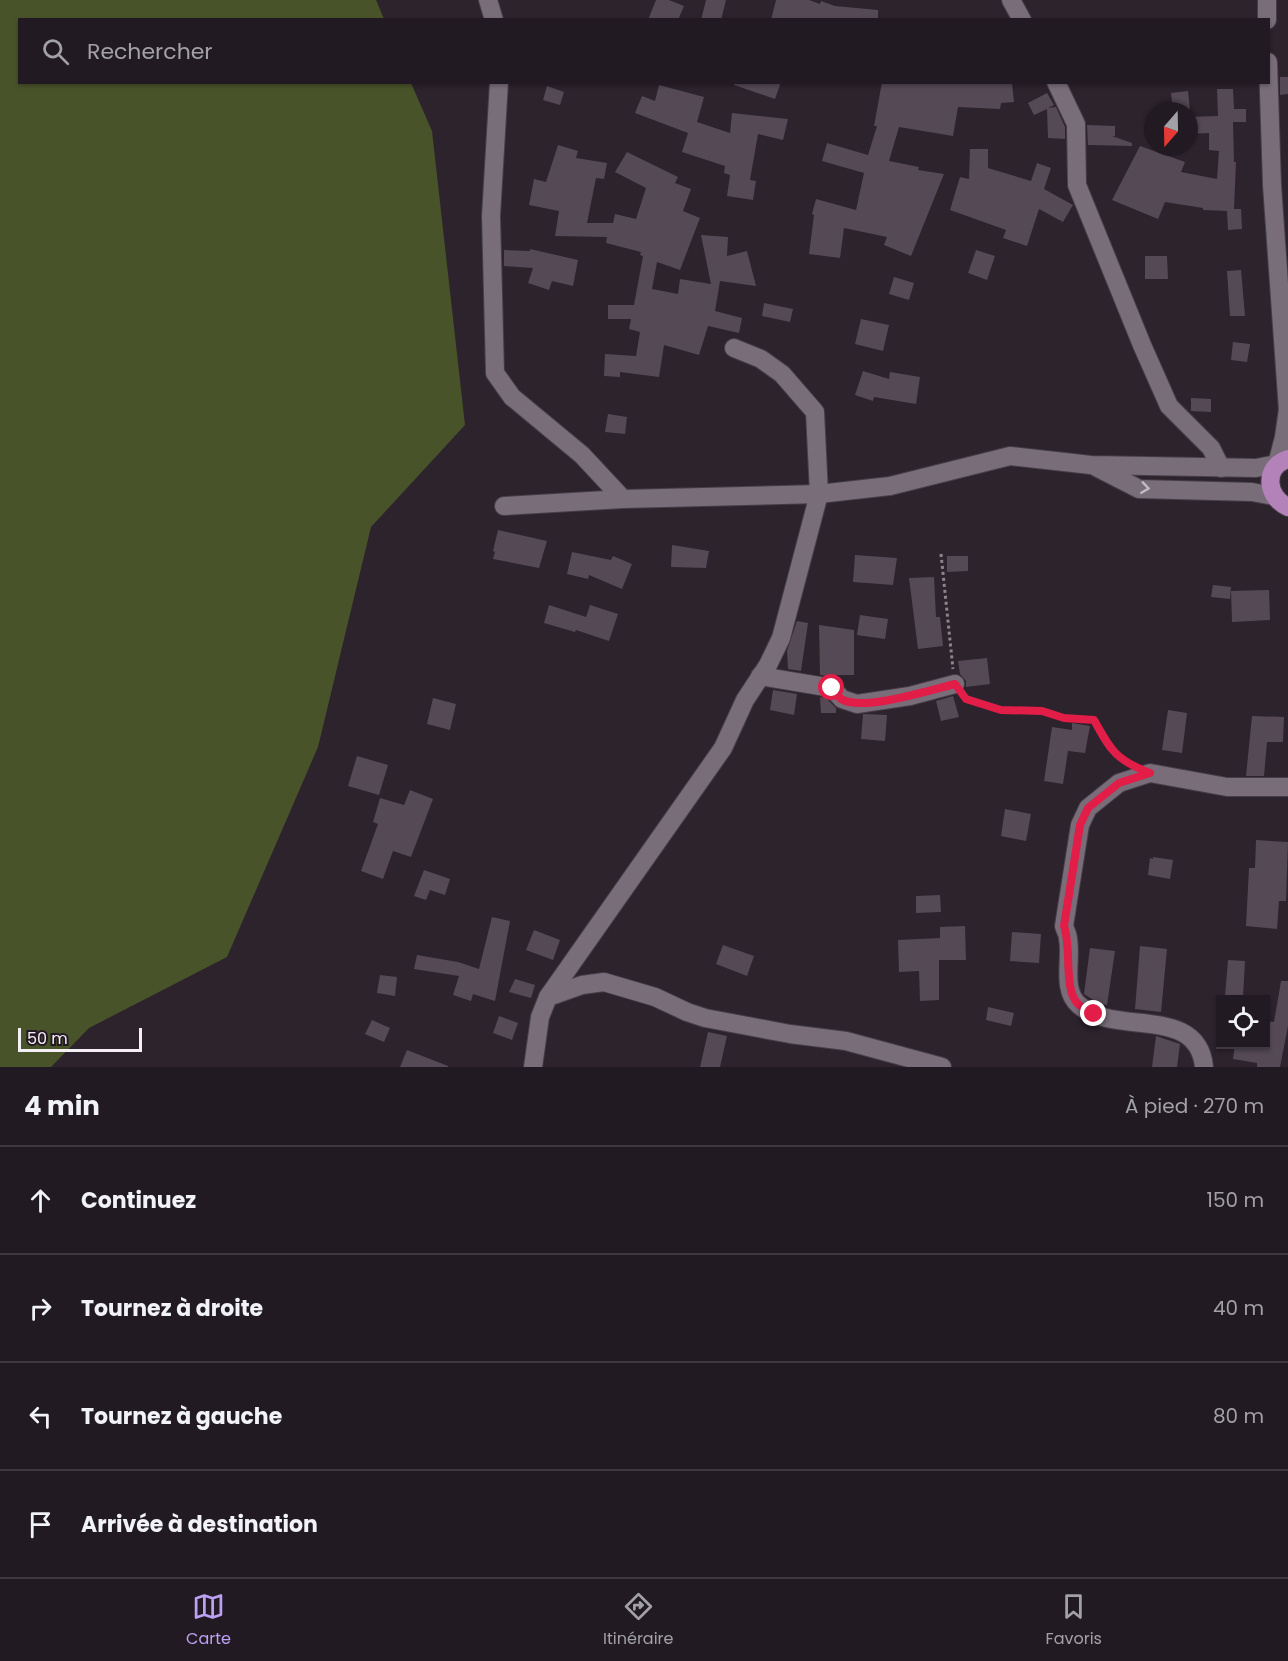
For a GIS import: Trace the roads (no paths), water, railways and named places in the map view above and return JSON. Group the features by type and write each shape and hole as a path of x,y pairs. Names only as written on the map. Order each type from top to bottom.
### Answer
{"main road":[{"path":"1280,502 1270,479 1283,461"}],"street":[{"path":"488,0 493,18"},
{"path":"1011,0 1021,18"},
{"path":"1267,0 1267,18"},
{"path":"499,84 491,216 495,373 512,397 582,455 623,500"},
{"path":"1057,84 1076,124 1077,185 1146,356 1168,406 1211,448 1221,468"},
{"path":"504,506 819,494 890,486 1010,456 1091,465 1221,468 1256,468 1283,461 1288,410 1272,186 1270,84"},
{"path":"533,1067 540,1017 548,997 723,748 745,700 768,664 781,638 819,494 815,412 782,374 761,359 734,348"},
{"path":"1091,465 1139,489 1252,492 1280,502 1288,519"},
{"path":"760,676 832,688 842,699 857,704 910,696 955,684"},
{"path":"1204,1067 1200,1048 1176,1028 1104,1018 1078,1005 1070,992 1068,938 1064,926 1080,825 1088,808 1119,783 1150,773 1227,787 1288,787"},
{"path":"548,997 582,985 604,982 655,997 705,1018 790,1034 846,1041 942,1067"}]}
